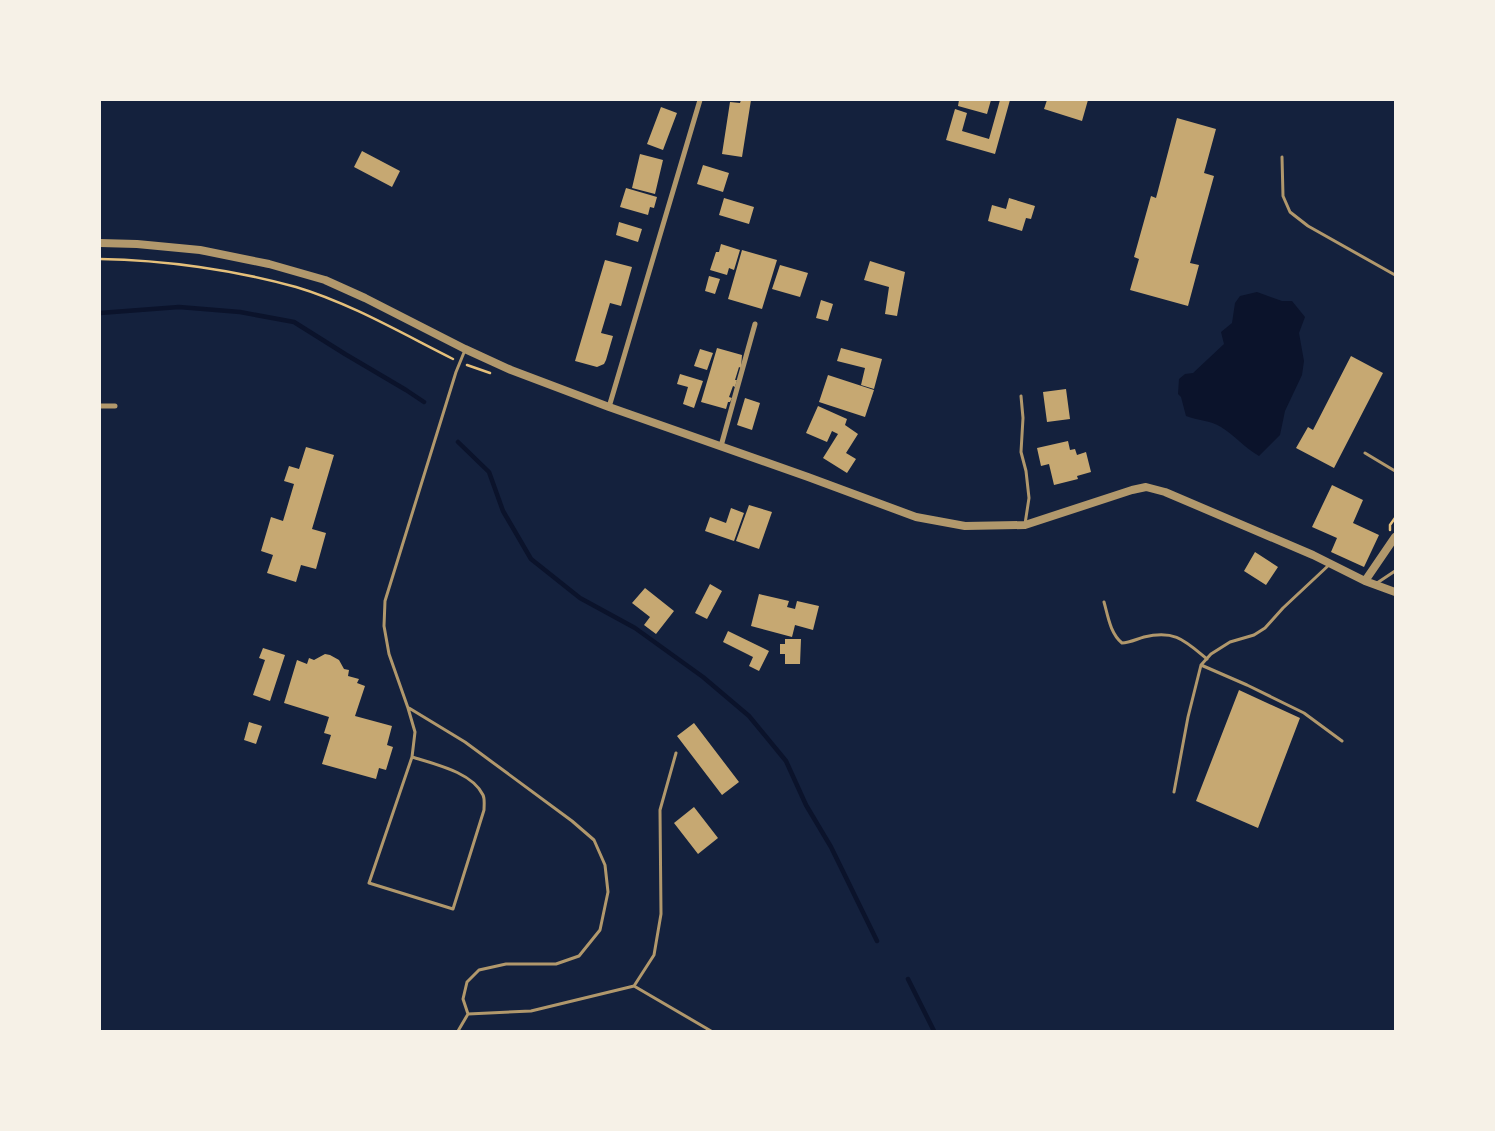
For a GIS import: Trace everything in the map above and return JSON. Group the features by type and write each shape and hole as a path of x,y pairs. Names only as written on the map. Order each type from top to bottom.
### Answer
{"street":[{"path":"609,407 700,100"},
{"path":"100,244 137,244 200,250 269,264 325,280 511,370 916,517 965,526 1025,525 1146,487 1165,492 1258,531 1365,581 1395,592"},
{"path":"721,446 755,324"},
{"path":"100,406 116,406"},
{"path":"1365,581 1395,537"}],"lane":[{"path":"1282,156 1283,196 1290,212 1308,226 1395,275"},
{"path":"412,757 454,771 475,783 484,796 484,810 453,909 369,883 412,757 415,732 389,654 384,626 385,601 465,349"},
{"path":"1021,396 1023,418 1020,452 1026,470 1029,498 1025,525"},
{"path":"1365,453 1395,471"},
{"path":"1174,792 1188,717 1202,665 1211,654 1230,642 1254,635 1266,628 1283,608 1330,564"},
{"path":"1375,585 1395,571"},
{"path":"1104,602 1113,632 1122,643 1161,634 1172,635 1186,642 1207,659"},
{"path":"1202,665 1304,713 1342,741"},
{"path":"408,708 465,742 572,822 594,840 605,865 608,892 600,930 579,956 556,964 506,964 479,970 467,982 463,999 468,1014 458,1031"},
{"path":"468,1014 531,1011 634,986 654,955 661,914 660,810 676,753"},
{"path":"634,986 711,1031"}],"path":[{"path":"100,259 135,260 190,266 250,276 297,288 338,303 460,362"}],"water":[{"path":"1257,292 1282,301 1292,301 1305,317 1299,333 1304,361 1302,375 1285,411 1280,435 1259,456 1221,427 1186,416 1181,397 1178,394 1179,379 1185,374 1193,373 1224,344 1221,332 1232,323 1235,303 1240,296"}],"building":[{"path":"741,100 751,100 742,157 722,154 730,102 740,103"},
{"path":"959,100 991,100 987,114 958,106"},
{"path":"1000,100 1010,100 995,154 946,140 955,109 967,113 962,131 989,139"},
{"path":"1047,100 1088,100 1082,121 1044,109"},
{"path":"661,107 677,113 663,150 647,144"},
{"path":"1177,118 1216,129 1204,173 1214,176 1190,263 1199,265 1188,306 1130,290 1139,259 1134,257 1151,196 1156,198"},
{"path":"362,151 400,171 392,187 354,167"},
{"path":"640,154 663,160 655,194 632,188"},
{"path":"703,165 729,173 723,192 697,184"},
{"path":"626,188 657,197 654,208 650,207 648,215 620,207"},
{"path":"724,198 754,207 749,224 719,215"},
{"path":"1009,198 1035,206 1031,219 1026,218 1022,231 988,221 992,205 1006,209"},
{"path":"619,222 642,229 638,242 616,235"},
{"path":"721,244 740,250 734,270 729,268 727,275 710,270"},
{"path":"742,250 777,260 762,309 728,299"},
{"path":"605,260 632,267 621,306 610,303 601,333 613,336 604,364 597,367 575,361"},
{"path":"870,261 905,272 897,316 885,314 889,287 864,280"},
{"path":"780,265 808,273 800,297 772,289"},
{"path":"709,276 720,279 715,294 705,291"},
{"path":"821,300 833,304 828,321 816,318"},
{"path":"717,348 742,355 741,368 739,367 735,387 733,386 729,397 732,398 728,402 726,409 701,402"},
{"path":"841,348 882,359 874,389 861,385 865,368 837,361"},
{"path":"700,349 713,353 707,370 694,366"},
{"path":"1351,356 1383,373 1334,468 1296,448 1308,427 1313,430"},
{"path":"680,374 703,381 694,408 683,404 688,387 677,384"},
{"path":"828,375 874,390 865,417 819,402"},
{"path":"1066,389 1070,419 1047,422 1043,392"},
{"path":"745,398 760,403 752,430 737,425"},
{"path":"818,406 847,419 845,425 858,434 846,453 856,459 847,473 823,458 838,434 832,431 827,442 806,433"},
{"path":"1068,441 1070,450 1075,449 1077,455 1086,452 1091,472 1077,476 1078,479 1054,485 1049,464 1041,466 1037,448"},
{"path":"306,447 334,455 312,529 326,533 316,569 301,565 296,582 267,573 273,555 261,551 271,517 283,521 294,484 284,481 289,466 299,469"},
{"path":"1332,485 1363,500 1353,523 1379,535 1364,567 1331,552 1337,538 1312,527"},
{"path":"749,505 772,512 759,549 736,541"},
{"path":"731,508 744,513 734,541 705,531 710,517 726,523"},
{"path":"1255,552 1278,567 1266,585 1244,571"},
{"path":"710,584 722,591 707,619 695,613"},
{"path":"645,588 674,611 656,634 644,625 650,617 632,603"},
{"path":"759,594 789,601 787,607 795,609 797,601 819,606 813,630 795,625 792,637 751,626"},
{"path":"728,631 769,651 759,671 749,666 753,657 723,642"},
{"path":"785,639 801,639 800,664 785,664 785,654 780,654 780,644 785,644"},
{"path":"263,648 285,655 270,701 253,695 265,660 259,658"},
{"path":"325,654 339,660 344,669 349,670 348,676 359,679 357,683 365,686 355,716 392,726 387,745 393,747 386,770 379,768 376,779 322,764 331,735 324,733 329,717 284,703 297,660 307,664 309,658 314,660"},
{"path":"1239,690 1300,718 1258,828 1196,801"},
{"path":"249,722 262,726 256,744 244,740"},
{"path":"694,723 739,782 722,795 677,736"},
{"path":"694,807 718,838 698,854 674,823"}],"waterway":[{"path":"100,313 179,307 240,312 294,322 424,402"},
{"path":"458,442 489,472 503,511 531,559 580,598 635,628 703,677 749,716 786,761 806,805 831,847 877,941"},
{"path":"908,979 934,1031"}]}
